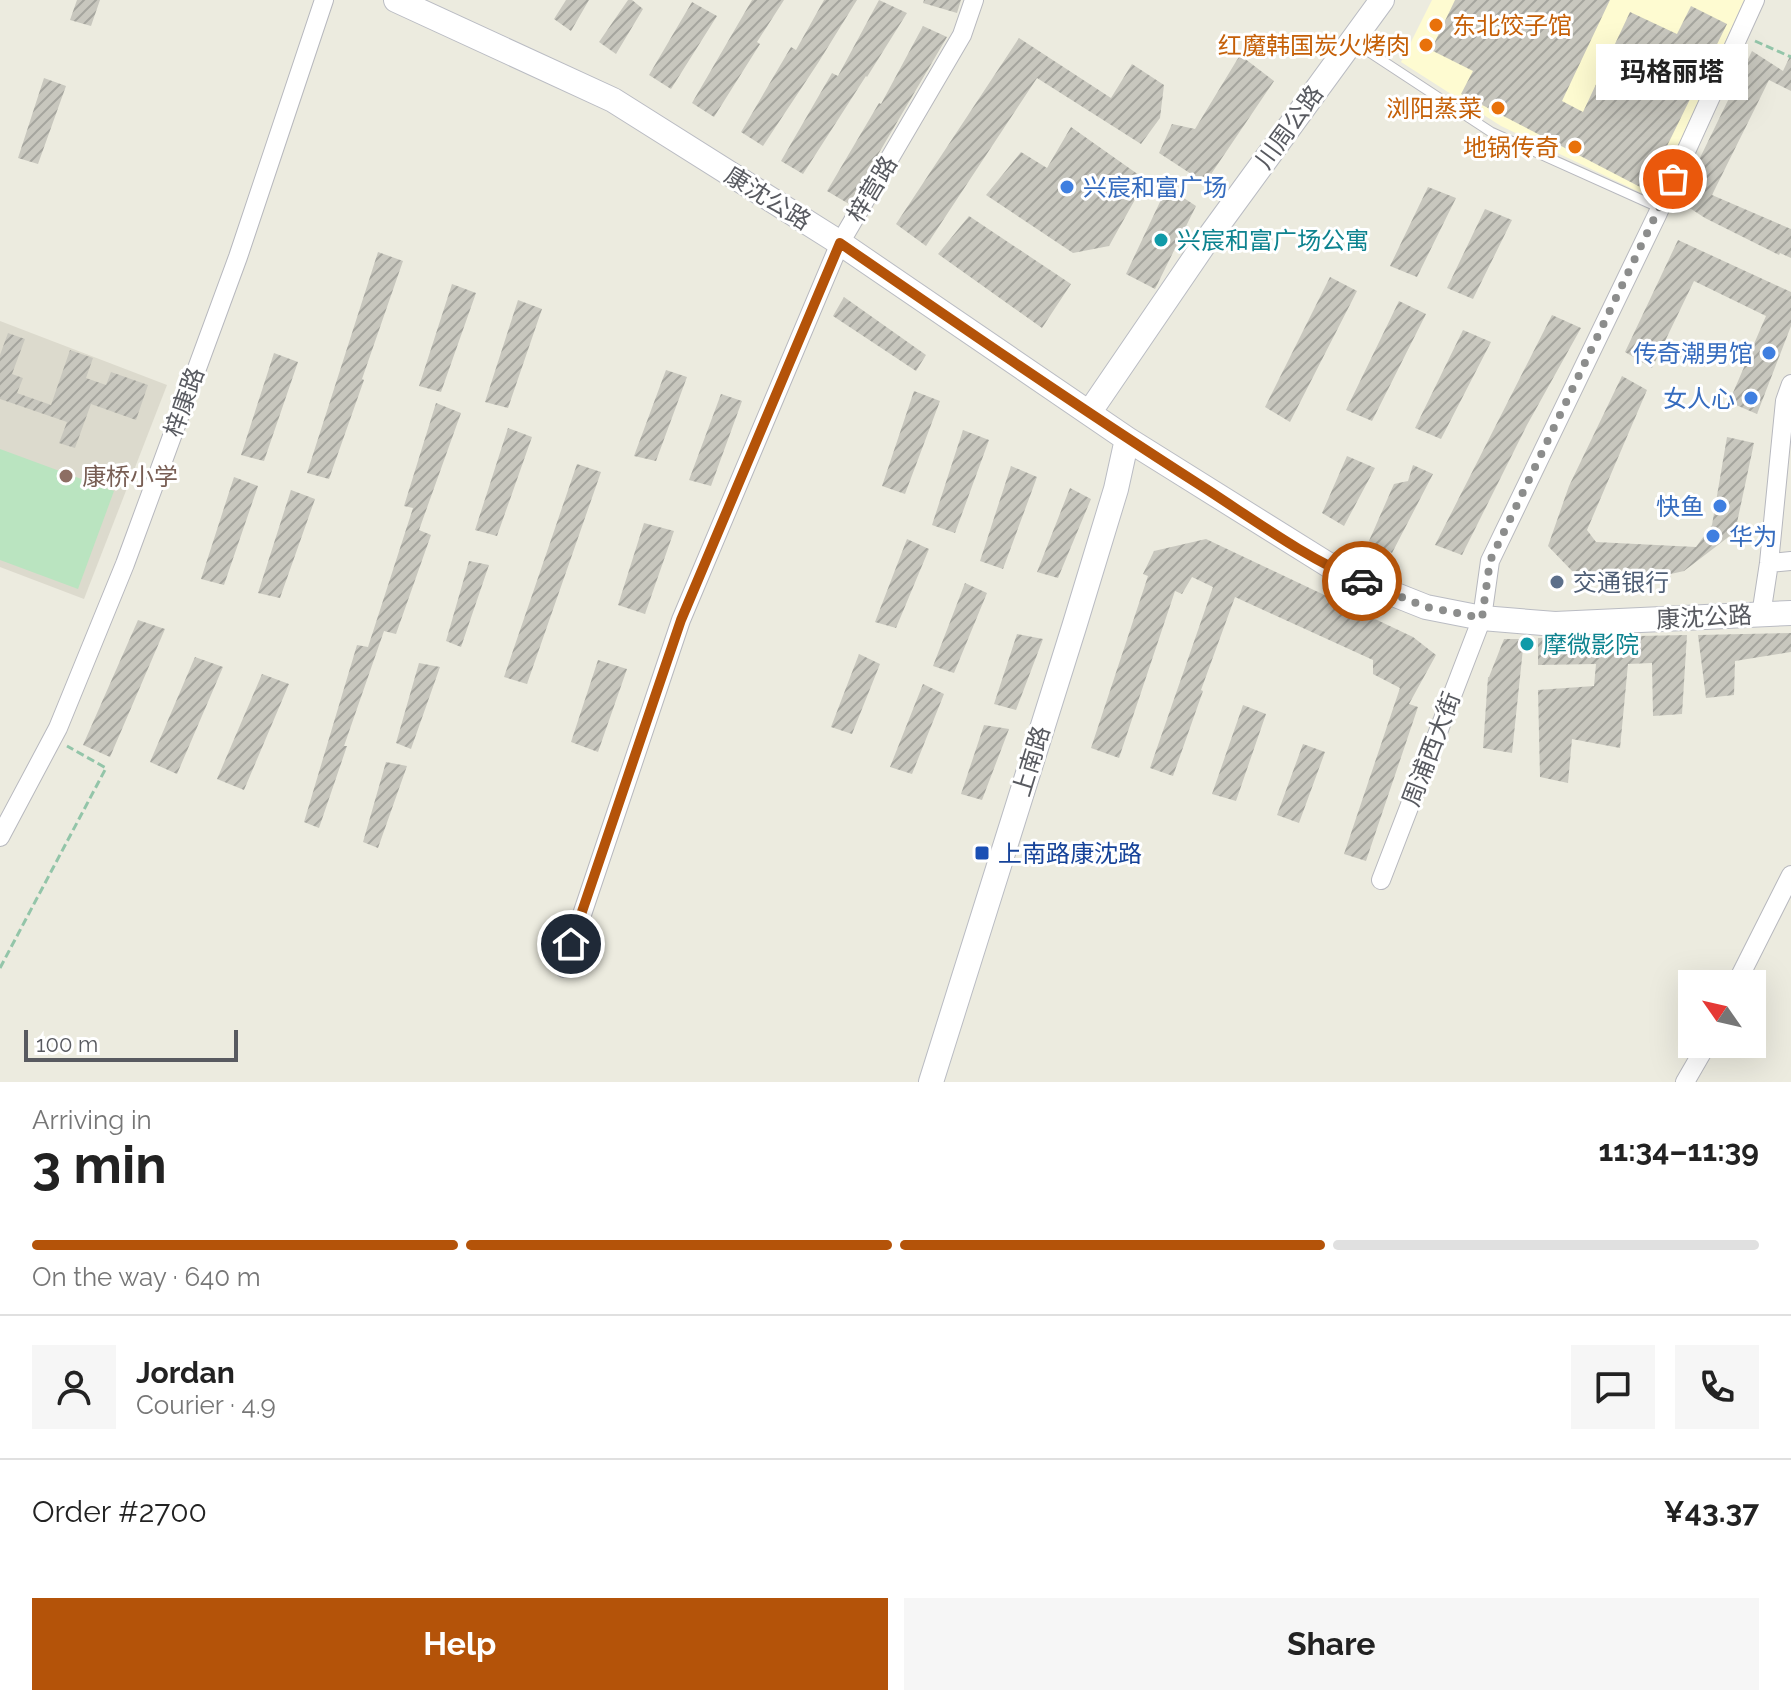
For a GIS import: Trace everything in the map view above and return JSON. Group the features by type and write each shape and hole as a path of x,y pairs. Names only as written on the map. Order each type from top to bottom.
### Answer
{"street":[{"name":"梓康路","path":"0,837 52,738 125,564 238,257 324,0"},
{"name":"康沈公路","path":"396,0 613,100 840,243 1127,439 1343,574 1426,607 1482,618 1555,624 1791,613"},
{"name":"梓营路","path":"564,968 681,620 840,243 962,35 974,0"},
{"name":"川周公路","path":"1089,413 1207,240 1382,0"},
{"name":"周浦西大街","path":"1381,880 1482,618 1490,561 1660,208 1755,0"},
{"path":"1761,615 1785,401 1791,384"},
{"name":"上南路","path":"931,1082 1074,627 1116,489 1127,439"},
{"path":"1769,563 1791,561"},
{"path":"1743,970 1791,875"},
{"path":"1685,1082 1699,1058"}],"lane":[{"path":"1351,40 1491,132 1660,208"}],"path":[{"path":"1741,34 1791,57"},
{"path":"0,968 106,768 52,738"}],"shaded area":[{"path":"1432,0 1744,0 1654,199 1501,126 1401,62"},
{"name":"康桥小学","path":"0,321 167,385 84,599 0,567"}],"green space":[{"path":"0,449 114,491 78,589 0,560"}],"building":[{"path":"77,0 100,0 91,26 70,20"},
{"path":"566,0 589,0 571,31 554,19"},
{"path":"628,0 643,9 616,54 599,42"},
{"path":"752,0 784,0 714,117 692,103"},
{"path":"824,0 857,0 763,146 741,132 791,47 796,50"},
{"path":"879,0 907,13 803,174 781,161 832,73 838,76"},
{"path":"924,0 961,0 957,13 923,3"},
{"path":"1455,0 1610,0 1562,101 1583,112 1630,12 1677,34 1691,6 1727,24 1644,189 1461,94 1473,71 1431,50"},
{"path":"692,2 717,16 671,89 649,75"},
{"path":"923,26 947,37 849,204 827,191 881,104"},
{"path":"1019,38 1111,98 1132,64 1164,85 1160,118 1141,144 1037,78 926,246 896,224"},
{"path":"1752,51 1783,71 1791,54 1791,91 1769,80 1712,195 1791,229 1791,258 1705,218 1679,201"},
{"path":"1240,55 1274,81 1205,183 1159,153 1172,124 1195,129"},
{"path":"44,78 66,86 38,164 18,158"},
{"name":"兴宸和富广场","path":"1071,127 1146,180 1109,246 1073,253 986,195 1021,152 1047,168"},
{"name":"兴宸和富广场公寓","path":"1167,187 1196,206 1155,289 1126,274"},
{"path":"1428,187 1456,198 1417,277 1390,266"},
{"path":"1485,209 1512,220 1473,299 1447,288"},
{"path":"969,216 1071,284 1042,328 938,254"},
{"path":"1678,240 1791,292 1791,326 1757,414 1729,402 1766,316 1694,281 1652,368 1625,352"},
{"path":"378,252 403,261 329,479 307,473"},
{"path":"1330,277 1357,291 1290,422 1265,407"},
{"path":"452,284 476,293 441,392 419,386"},
{"path":"844,297 926,355 916,371 833,316"},
{"path":"518,300 542,309 508,408 485,402"},
{"path":"1399,301 1426,314 1372,421 1346,410"},
{"path":"1552,315 1581,328 1527,425 1462,555 1435,545"},
{"path":"1463,330 1491,342 1441,439 1415,428"},
{"path":"8,333 25,339 12,374 23,378 17,393 51,405 70,350 93,358 86,378 106,385 111,372 148,385 136,420 91,404 75,448 59,443 67,422 0,399 0,355"},
{"path":"274,353 298,362 264,461 241,455"},
{"path":"666,370 687,377 656,461 634,456"},
{"path":"1622,376 1647,390 1587,530 1596,542 1696,547 1712,525 1727,437 1754,443 1735,532 1684,571 1653,578 1572,571 1548,546 1569,486"},
{"path":"914,391 940,401 905,494 882,486"},
{"path":"721,394 742,401 711,486 689,480"},
{"path":"436,403 461,413 419,530 431,535 396,634 384,631 319,828 304,822 357,645 368,647 413,508 404,506"},
{"path":"508,428 532,437 497,536 475,530"},
{"path":"963,430 989,440 955,533 932,525"},
{"path":"1347,456 1375,468 1344,526 1322,513"},
{"path":"577,464 601,472 527,684 504,677"},
{"path":"1413,465 1433,474 1392,553 1369,541 1394,484 1408,481"},
{"path":"1011,466 1037,477 1003,569 980,561"},
{"path":"234,477 258,486 224,585 201,579"},
{"path":"1070,488 1091,499 1058,578 1037,572"},
{"path":"291,490 315,499 280,598 258,593"},
{"path":"644,523 674,531 645,614 618,605"},
{"path":"907,539 929,549 896,628 875,622"},
{"path":"1206,539 1413,637 1436,655 1409,704 1418,707 1366,861 1344,854 1400,688 1373,674 1373,660 1235,597 1173,776 1150,768 1213,587 1192,577 1182,594 1175,591 1119,758 1091,748 1148,576 1143,574 1154,551"},
{"path":"469,561 489,565 461,647 446,641"},
{"path":"965,583 987,593 954,673 933,666"},
{"path":"138,620 165,629 110,757 83,745"},
{"path":"1791,633 1791,652 1735,661 1734,695 1706,698 1698,635"},
{"path":"1017,634 1043,639 1016,710 994,704"},
{"path":"1687,635 1682,714 1653,716 1652,663 1628,664 1620,748 1572,739 1568,783 1540,777 1538,690 1594,686 1596,664 1538,665 1538,638"},
{"path":"1504,639 1524,639 1512,753 1483,748 1488,677"},
{"path":"859,654 880,664 852,734 831,727"},
{"path":"195,657 223,667 177,774 150,762"},
{"path":"598,660 627,669 598,752 571,742"},
{"path":"419,663 440,667 411,749 396,743"},
{"path":"262,674 289,684 244,790 217,779"},
{"path":"923,684 944,694 912,774 890,767"},
{"path":"1243,705 1266,714 1236,801 1212,794"},
{"path":"984,725 1009,729 982,800 961,794"},
{"path":"1303,744 1325,752 1299,823 1277,815"},
{"path":"386,762 407,766 378,848 363,842"}],"way so far":[{"path":"1362,581 1426,607 1482,618 1490,561 1673,179"}],"place":[{"name":"东北饺子馆","path":"1436,25"},
{"name":"红魔韩国炭火烤肉","path":"1426,45"},
{"name":"浏阳蒸菜","path":"1498,108"},
{"name":"地锅传奇","path":"1575,147"},
{"name":"玛格丽塔","path":"1673,179"},
{"name":"兴宸和富广场","path":"1067,187"},
{"name":"兴宸和富广场公寓","path":"1161,240"},
{"name":"传奇潮男馆","path":"1769,353"},
{"name":"女人心","path":"1751,398"},
{"name":"康桥小学","path":"66,476"},
{"name":"快鱼","path":"1720,506"},
{"name":"华为","path":"1713,536"},
{"name":"交通银行","path":"1557,582"},
{"name":"摩微影院","path":"1527,644"},
{"name":"上南路康沈路","path":"982,853"}],"route":[{"path":"571,944 681,620 840,243 1127,439 1343,574 1362,581"}]}
